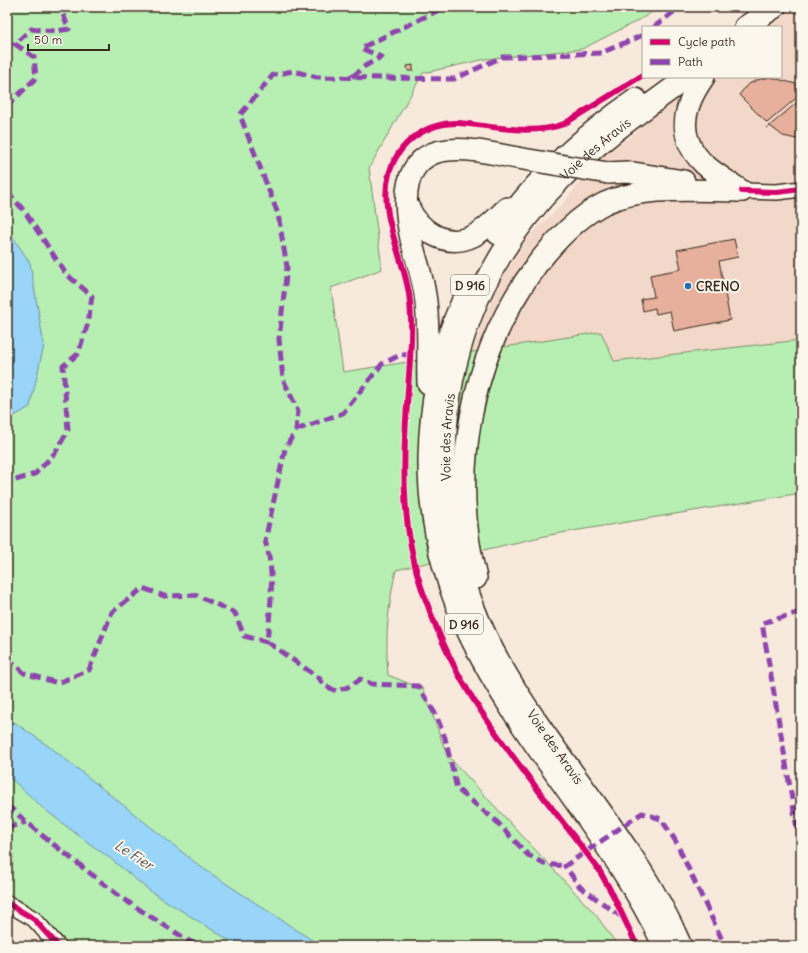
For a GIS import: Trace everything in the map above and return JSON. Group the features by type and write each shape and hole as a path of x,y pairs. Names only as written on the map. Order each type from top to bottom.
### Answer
{"highway":[{"path":"746,26 775,7"},
{"path":"753,26 775,7"},
{"name":"Voie des Aravis","path":"664,946 637,894 523,730 494,683 468,636 452,596 435,534 430,502 429,442 432,406 449,334 476,272 503,227 519,204 555,164 599,125 668,78"},
{"name":"Voie des Aravis","path":"682,946 660,903 625,847 514,686 488,641 463,580 449,522 444,449 450,392 458,358 474,306 486,281 514,235 544,197 584,158 687,78"},
{"path":"703,78 692,94 687,107 685,118 687,136 692,148 705,165 742,191"},
{"path":"429,442 428,311 422,277 411,240 406,202 408,180 414,170 425,158 437,152 459,150 608,173 627,172 742,191"},
{"path":"406,202 418,223 430,234 450,240 466,239 478,233 489,224 555,164"},
{"path":"608,173 622,181 635,194"},
{"path":"514,686 480,595 468,531 465,500 465,465 467,443 475,398 486,360 503,320 522,287 544,255 567,230 595,209 615,199 635,194 660,191 742,191"}],"street":[{"path":"742,191 777,192 801,189"},
{"path":"7,903 34,919 58,946"}],"shaded area":[{"path":"779,7 801,7 801,340 614,361 472,352 501,279 527,238 561,206 602,156 634,134 691,78 782,78 782,26 754,26"}],"green space":[{"path":"7,7 660,7 641,19 582,49 486,59 423,73 369,168 382,269 331,288 343,372 601,332 614,361 801,340 801,493 549,535 396,570 388,622 388,675 423,689 447,755 596,915 618,946 68,946 62,937 29,905 7,894"}],"water":[{"path":"7,228 30,263 44,345 30,407 7,420"},
{"name":"Le Fier","path":"7,717 54,750 201,867 321,946 238,946 150,891 111,859 44,809 7,775"}],"building":[{"path":"413,65 413,71 408,71 407,66"},
{"path":"774,78 796,84 801,89 801,94 767,123 739,95 747,85 757,80"},
{"path":"801,99 801,140 783,136 770,126 767,128"},
{"name":"CRENO","path":"734,239 738,257 719,261 730,320 674,331 670,311 656,314 655,308 643,311 641,299 654,297 650,275 681,269 677,250"}],"marked path":[{"path":"7,106 36,78 34,57 15,44 31,29 56,31 69,29 60,7"},
{"path":"352,77 365,66 381,57 361,48 445,7"},
{"path":"655,26 680,7"},
{"path":"7,658 24,673 58,683 89,670 112,612 143,588 164,596 196,595 235,613 244,636 267,642 271,604 271,579 265,541 285,449 296,430 298,411 283,379 279,339 287,267 278,214 240,115 273,75 293,71 317,77 454,79 502,57 601,53 642,35"},
{"path":"7,191 25,212 66,274 92,296 88,323 78,354 63,366 68,430 55,453 35,474 7,483"},
{"path":"296,430 343,413 382,364 402,354 410,356"},
{"path":"801,612 762,623 801,852"},
{"path":"267,642 319,678 324,685 336,691 348,687 360,679 372,684 418,686 436,715 445,738 457,789 495,820 528,855 544,864 565,866"},
{"path":"7,805 39,833 123,899 197,946"},
{"path":"622,917 580,887 565,866 642,813 661,819 675,840 725,946"},
{"path":"7,828 26,822"}],"cycle path":[{"path":"637,946 613,895 599,870 504,745 467,690 435,625 417,575 408,527 404,478 405,429 411,349 409,294 389,219 386,189 389,174 399,152 415,136 425,130 436,126 459,123 525,130 551,128 564,124 642,76"},
{"path":"742,191 777,192 801,189"},
{"path":"7,903 34,919 58,946"}],"place":[{"name":"CRENO","path":"688,286"}]}
